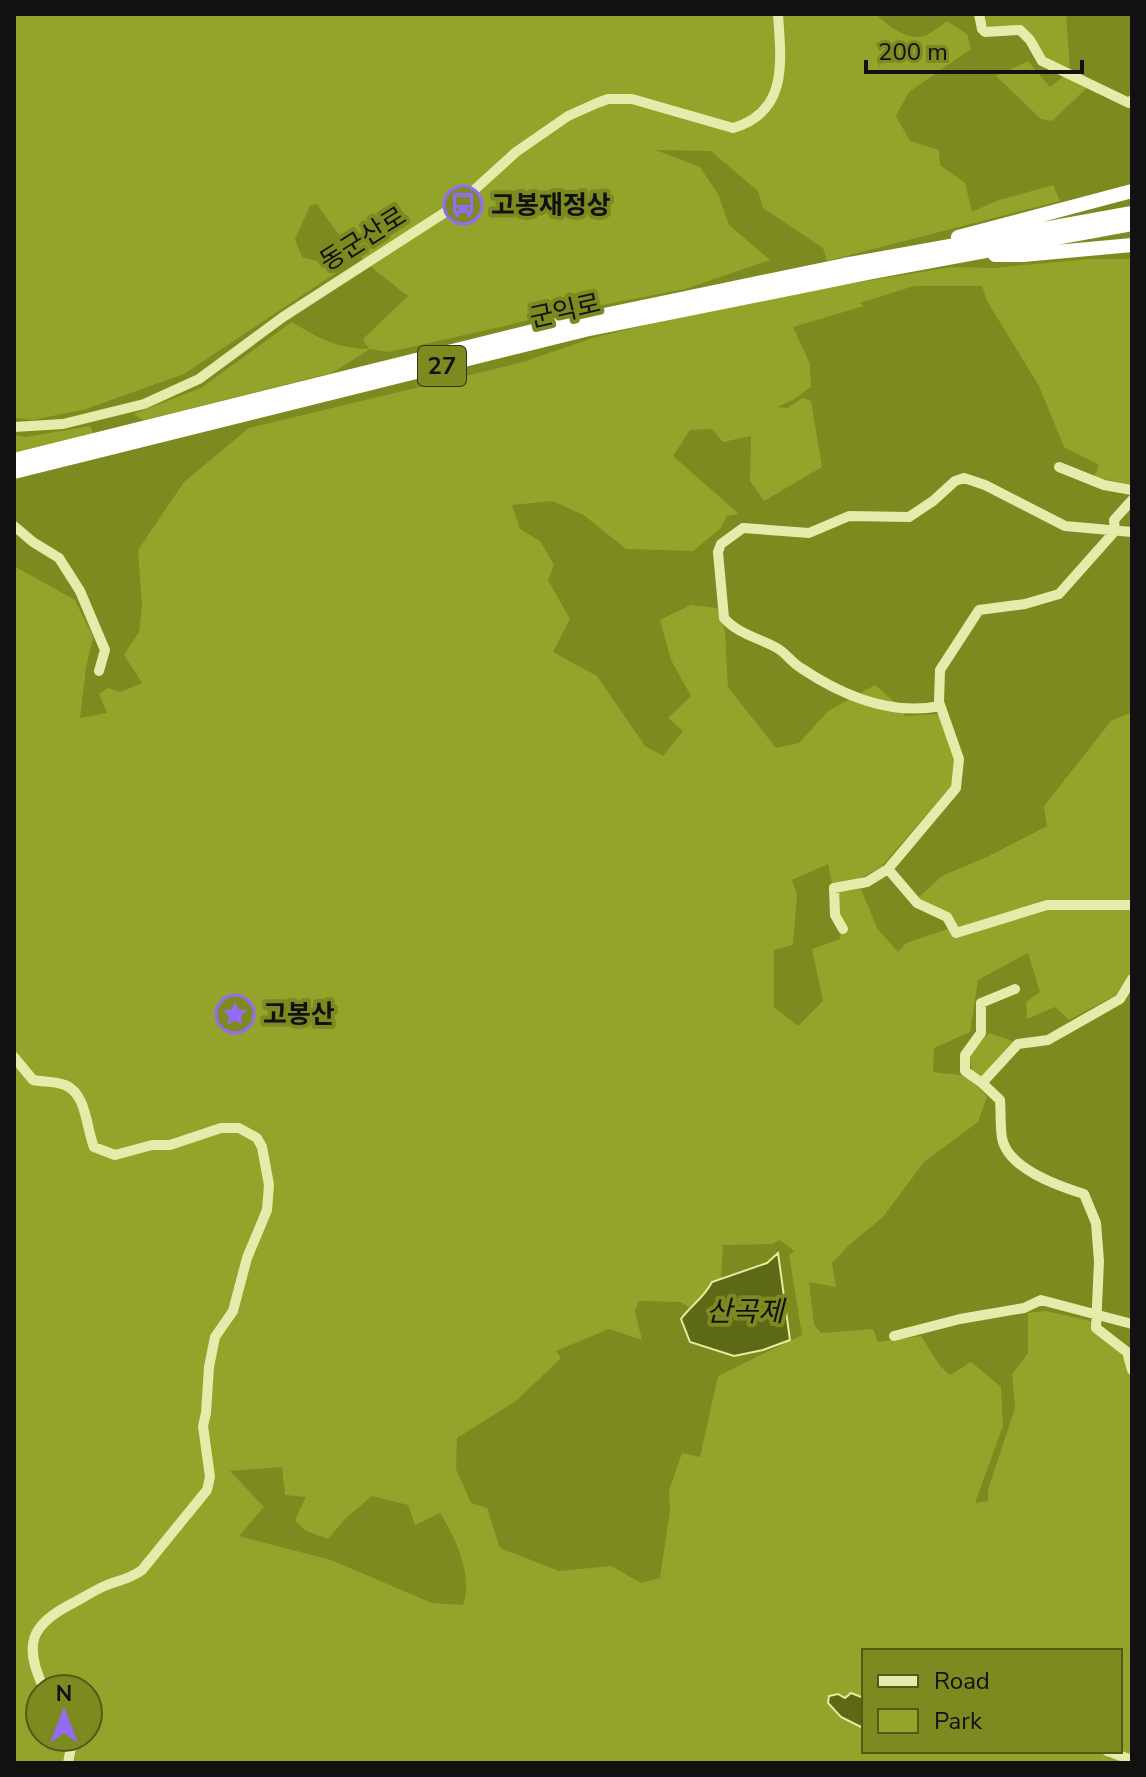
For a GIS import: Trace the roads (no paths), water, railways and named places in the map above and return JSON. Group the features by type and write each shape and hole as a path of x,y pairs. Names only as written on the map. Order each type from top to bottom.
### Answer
{"highway":[{"path":"912,253 985,228 1132,191"},
{"name":"군익로","path":"14,460 561,324 912,253 1132,213"},
{"name":"군익로","path":"14,472 585,330 1132,224"},
{"path":"958,256 1023,255 1132,245"}],"street":[{"name":"동군산로","path":"14,427 63,424 144,404 199,379 283,317 461,202 529,143 568,116 597,103 608,99 632,99 733,128 745,125 774,99 779,83 778,14"},
{"path":"979,14 985,32 1020,30 1042,61 1129,103 1132,100"},
{"path":"1059,467 1104,485 1132,490"},
{"path":"940,706 919,711 875,704 799,667 779,649 746,635 727,622 724,618 718,552 721,544 743,528 809,533 849,516 909,517 955,481 964,478 1065,526 1132,532"},
{"path":"843,929 835,915 834,888 867,882 888,869 956,788 959,759 940,706 940,670 979,610 1025,604 1059,594 1115,531 1114,520 1132,500"},
{"path":"14,526 59,558 80,591 105,650 99,671"},
{"path":"888,869 917,903 947,917 956,933 1047,905 1132,905"},
{"path":"982,1083 1018,1044 1048,1040 1120,999 1132,979"},
{"path":"1015,989 981,1003 981,1033 965,1055 965,1071 1000,1100 1003,1142 1021,1165 1049,1183 1084,1194 1096,1223 1099,1261 1096,1328 1127,1352 1132,1370"},
{"path":"14,1057 33,1080 66,1085 72,1090 83,1106 94,1147 115,1155 152,1145 170,1145 221,1128 239,1128 257,1138 262,1147 269,1185 265,1219 247,1258 233,1311 215,1337 211,1351 203,1426 210,1477 207,1490 142,1570 131,1578 108,1585 55,1612 35,1631 32,1648 37,1673"},
{"path":"894,1336 960,1319 1024,1308 1041,1300 1132,1324"},
{"path":"1113,1753 1132,1760"}],"water":[{"name":"산곡제","path":"778,1253 790,1340 734,1356 690,1342 681,1319 712,1282 767,1263"},
{"path":"851,1693 862,1697 861,1727 841,1717 828,1703 829,1696 838,1694 845,1698"}],"place":[{"name":"고봉재정상","path":"463,205"},
{"name":"고봉산","path":"235,1014"}]}
